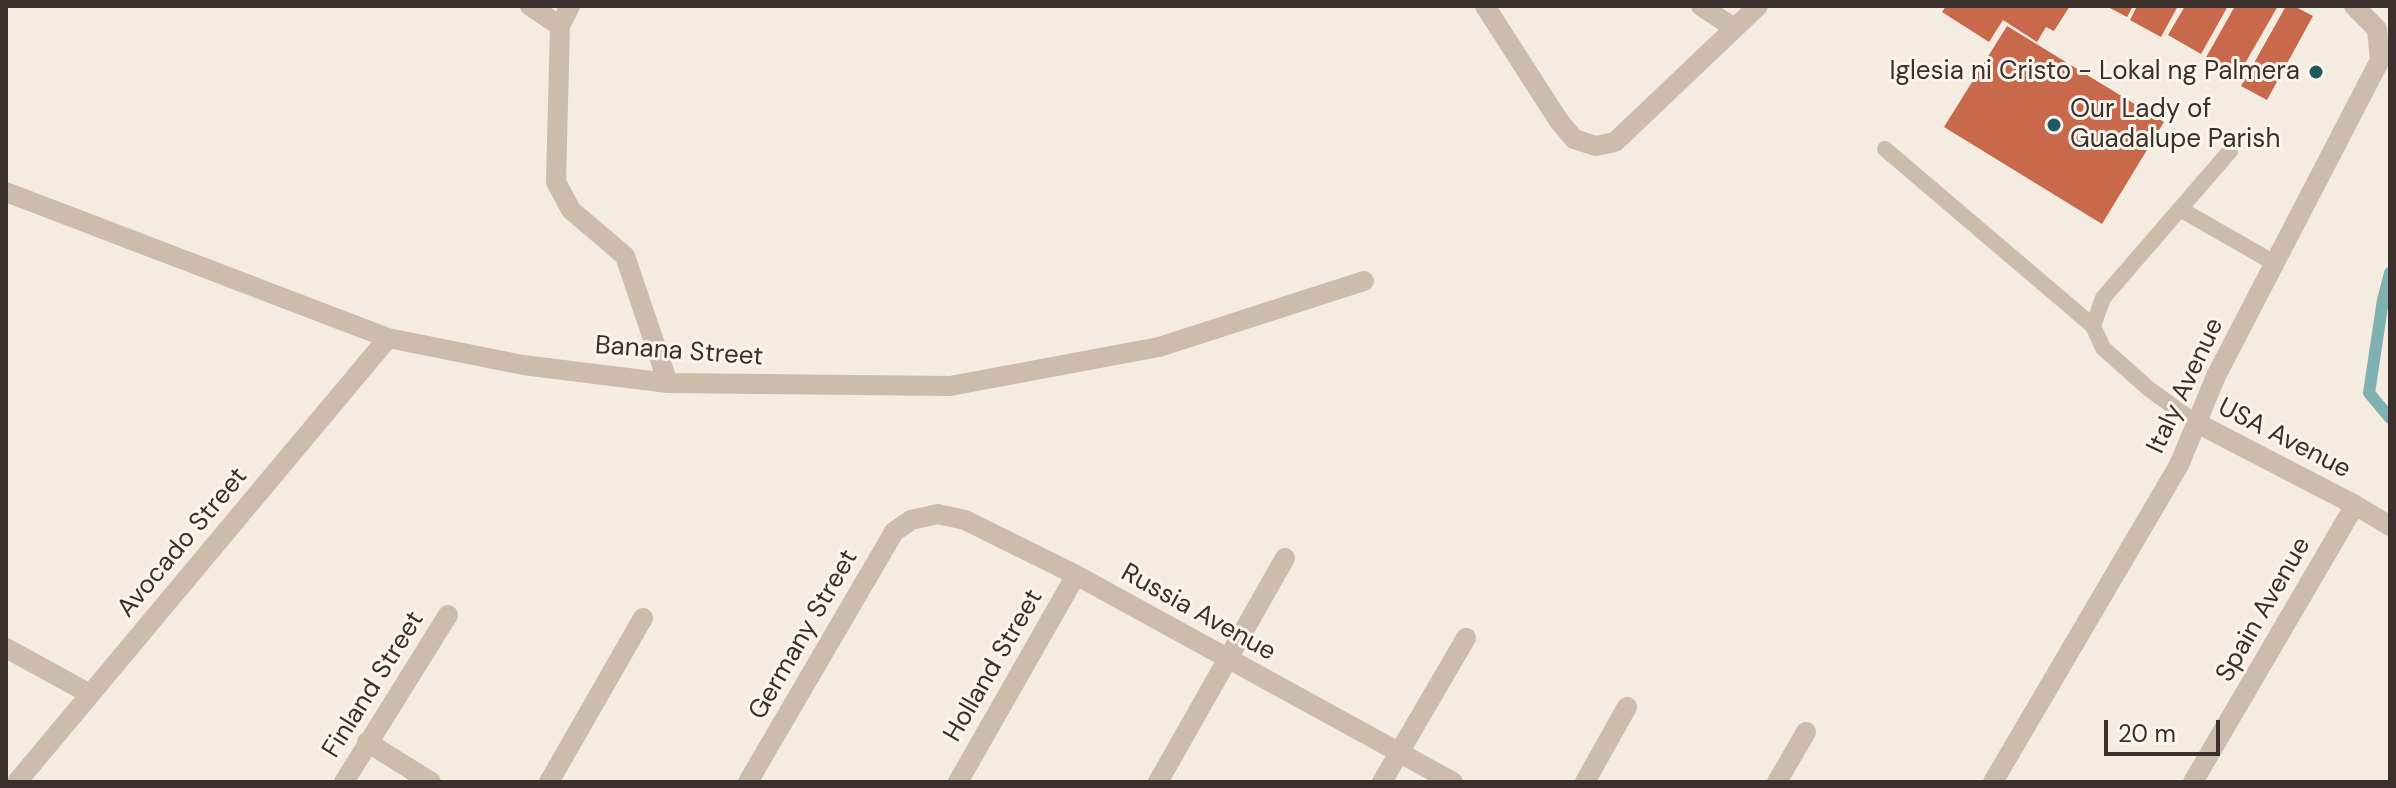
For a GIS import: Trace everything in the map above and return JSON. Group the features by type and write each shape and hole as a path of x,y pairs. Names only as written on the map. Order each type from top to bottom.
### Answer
{"street":[{"path":"530,6 560,26"},
{"path":"570,6 560,26 556,182 571,210 625,256 668,383"},
{"path":"1485,6 1559,121 1574,139 1596,146 1615,142 1758,6"},
{"path":"1701,6 1734,28"},
{"name":"Italy Avenue","path":"1993,782 2179,465 2216,376 2380,60 2377,29 2354,6"},
{"name":"Banana Street","path":"6,192 388,338 523,365 668,383 950,386 1159,347 1364,281"},
{"name":"Avocado Street","path":"17,782 388,338"},
{"name":"USA Avenue","path":"2195,422 2390,526"},
{"name":"Spain Avenue","path":"2193,782 2355,505"},
{"name":"Russia Avenue","path":"911,520 938,514 965,520 1076,575 1453,782"},
{"name":"Germany Street","path":"748,782 894,532 911,520"},
{"path":"1158,782 1285,558"},
{"name":"Holland Street","path":"958,782 1076,575"},
{"name":"Finland Street","path":"344,782 448,615"},
{"path":"549,782 643,618"},
{"path":"1382,782 1466,638"},
{"path":"6,648 90,694"},
{"path":"1585,782 1627,707"},
{"path":"1777,782 1806,732"},
{"path":"367,742 431,782"}],"lane":[{"path":"1885,149 2093,326 2103,348 2149,389 2195,422"},
{"path":"2093,326 2103,298 2230,151"},
{"path":"2180,209 2276,264"}],"building":[{"path":"1946,6 2070,6 2054,31 2046,27 2037,42 2003,20 1989,42 1942,12"},
{"path":"2106,6 2133,6 2127,17"},
{"path":"2137,6 2178,6 2161,37 2130,20"},
{"path":"2185,6 2228,6 2201,54 2168,35"},
{"path":"2235,6 2278,6 2236,79 2204,61"},
{"path":"2286,6 2294,6 2313,16 2267,100 2241,86"},
{"name":"Our Lady of Guadalupe Parish","path":"2007,26 2164,122 2102,224 1944,127"}],"waterway":[{"path":"2390,273 2369,393 2390,418"}],"place":[{"name":"Iglesia ni Cristo - Lokal ng Palmera","path":"2316,72"},
{"name":"Our Lady of Guadalupe Parish","path":"2054,125"}]}
